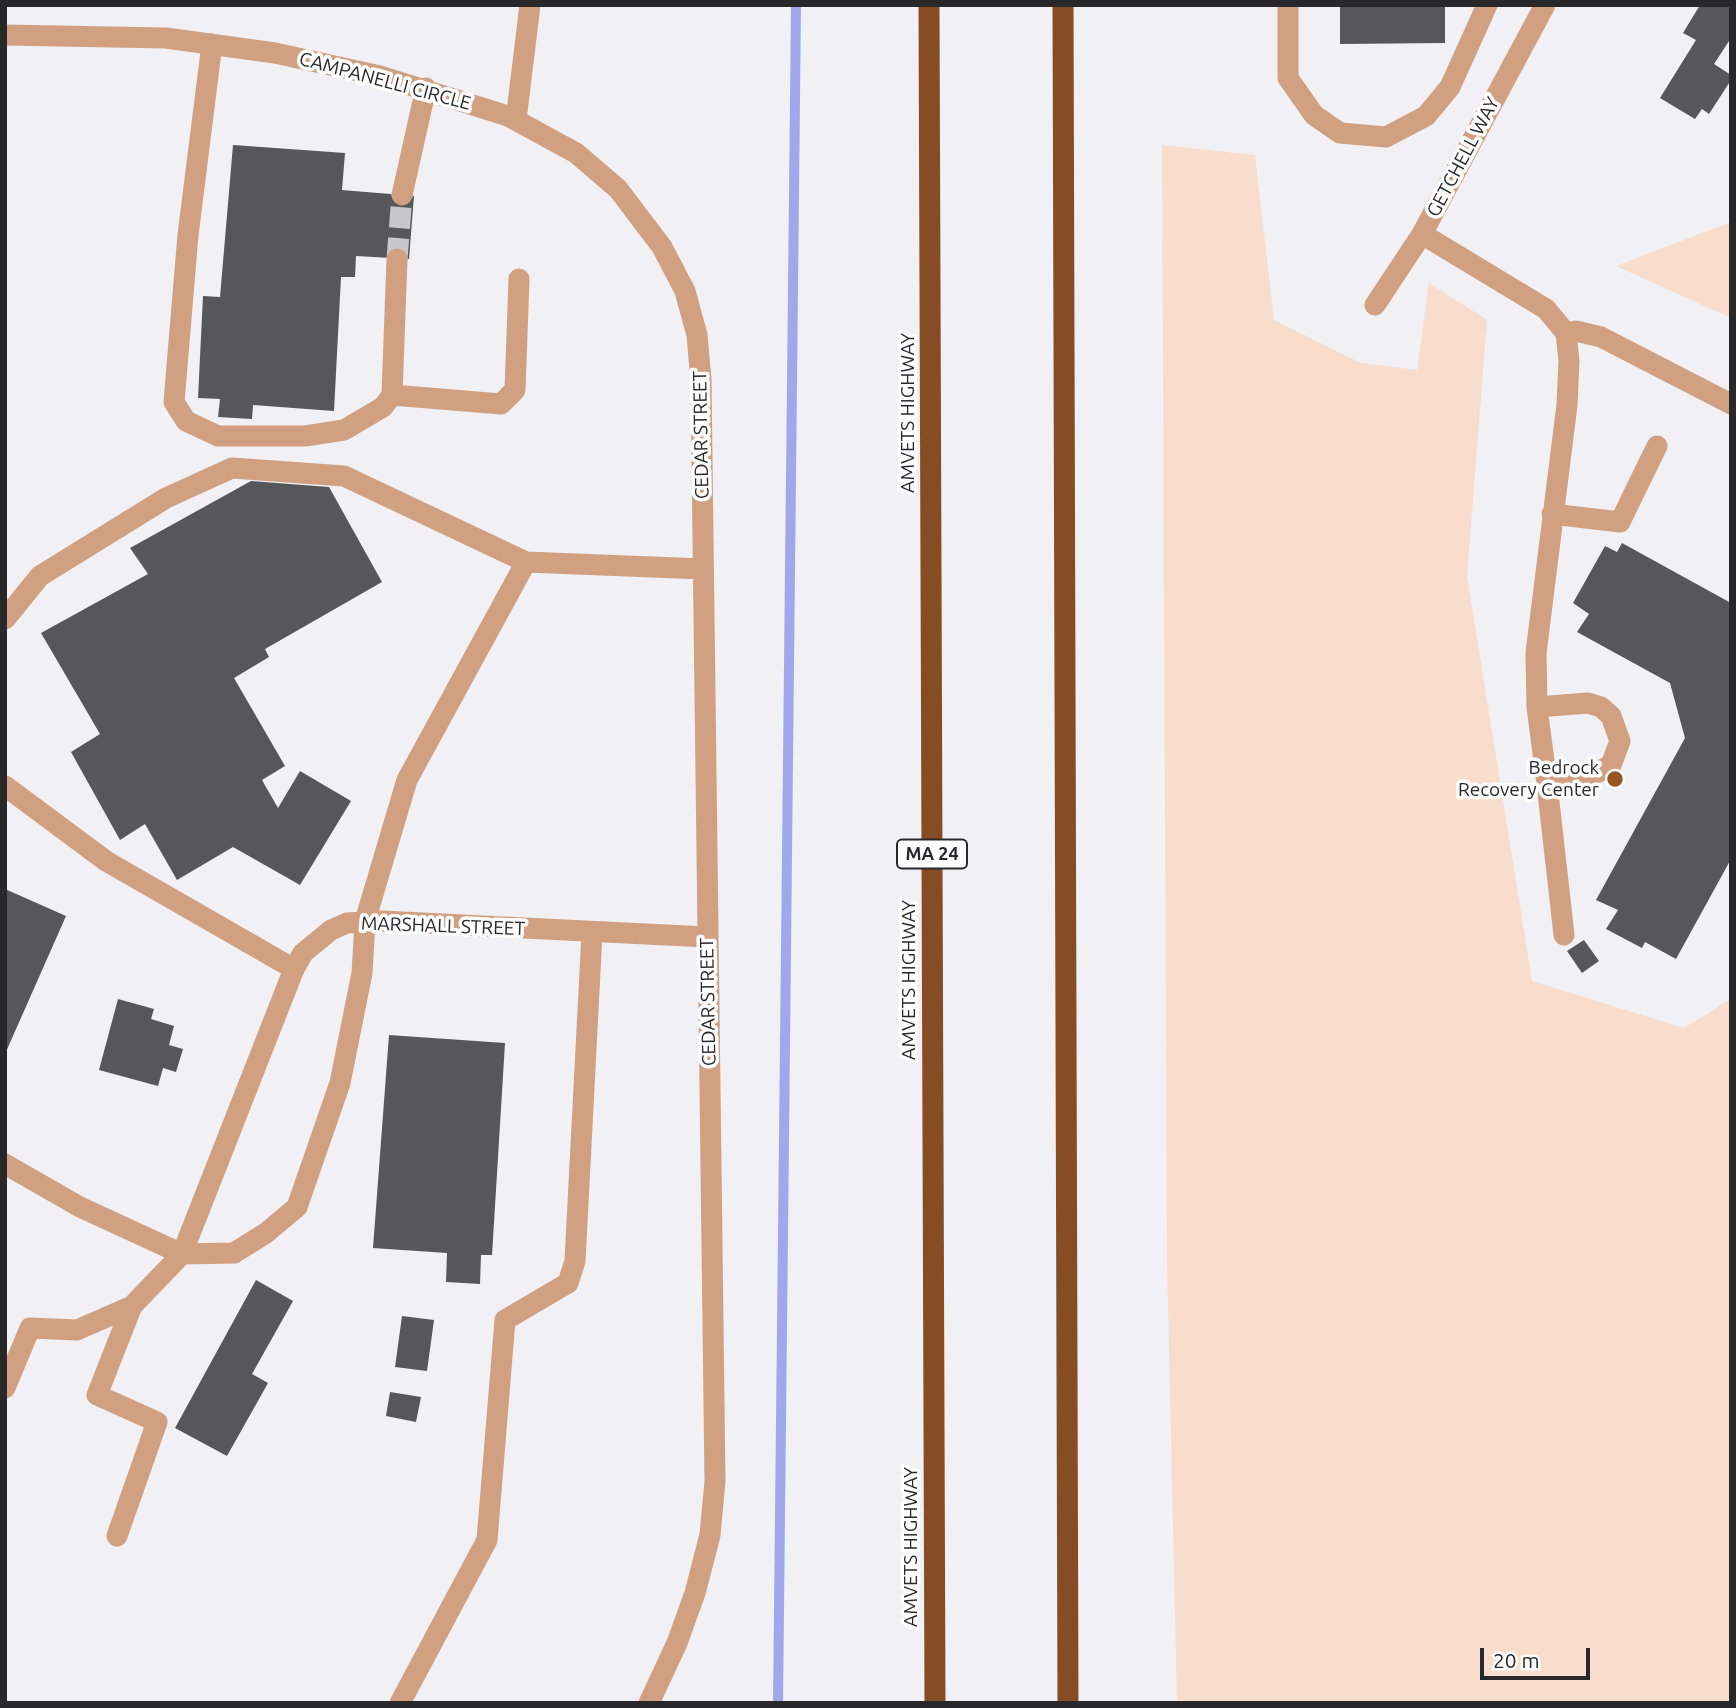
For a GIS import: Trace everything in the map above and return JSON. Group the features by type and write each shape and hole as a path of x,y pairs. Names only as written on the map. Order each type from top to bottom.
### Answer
{"highway":[{"name":"AMVETS HIGHWAY","path":"929,5 935,1703"},
{"path":"1063,5 1068,1703"}],"street":[{"path":"516,120 530,5"},
{"path":"1288,5 1288,78 1314,115 1340,133 1386,137 1426,116 1450,87 1487,5"},
{"name":"GETCHELL WAY","path":"1375,305 1422,234 1545,5"},
{"name":"CAMPANELLI CIRCLE","path":"5,35 121,35 212,44 300,58 426,88 516,120 576,153 618,189 662,247 685,291"},
{"path":"212,44 188,235 174,402 186,421 218,436 305,436 344,429 383,407 392,395 397,259"},
{"path":"402,195 426,88"},
{"path":"1422,234 1546,309 1566,333 1569,349 1568,393 1538,625 1537,707 1564,935"},
{"path":"392,395 501,404 515,390 519,279"},
{"name":"CEDAR STREET","path":"649,1703 677,1643 695,1593 710,1535 713,1510 700,357 685,291"},
{"path":"1566,333 1576,331 1601,337 1731,404"},
{"path":"1552,514 1620,522 1657,446"},
{"path":"5,619 40,576 166,498 232,468 344,476 526,562 703,569"},
{"path":"5,1164 79,1207 182,1254 234,1253 266,1233 297,1207 340,1083 362,973 365,921 407,780 526,562"},
{"path":"1537,707 1575,703 1601,708 1611,716 1620,741 1611,765 1601,773 1546,784"},
{"path":"5,786 106,861 294,969"},
{"name":"MARSHALL STREET","path":"182,1254 294,969 303,953 316,940 347,923 365,921 707,937"},
{"path":"400,1703 487,1540 505,1320 568,1283 575,1261 592,933"},
{"path":"117,1536 157,1422 97,1395 132,1306 182,1254"},
{"path":"5,1388 30,1328 77,1330 132,1306"}],"shaded area":[{"path":"1162,145 1255,155 1274,320 1361,363 1417,370 1429,283 1487,320 1467,576 1532,981 1684,1028 1731,999 1731,1703 1177,1703 1167,1261"},
{"path":"1731,222 1731,318 1616,266"}],"building":[{"path":"1340,5 1445,5 1445,43 1340,44"},
{"path":"1700,5 1731,5 1731,38 1714,64 1731,75 1731,80 1709,114 1702,109 1695,119 1660,98 1696,40 1683,33"},
{"path":"233,145 345,153 342,190 414,196 409,259 356,256 355,277 341,277 334,411 253,405 252,419 218,417 220,399 198,398 203,296 220,297"},
{"path":"251,481 329,487 382,582 265,649 269,657 234,678 285,766 262,780 278,808 300,771 351,801 300,885 233,847 177,880 145,824 120,840 71,752 100,734 41,633 148,574 130,548"},
{"path":"1622,543 1731,603 1731,859 1676,959 1645,942 1642,948 1606,929 1618,910 1596,900 1685,738 1670,683 1577,632 1589,614 1573,603 1605,546 1617,552"},
{"path":"5,889 66,916 5,1054"},
{"path":"1584,940 1599,961 1582,973 1567,951"},
{"path":"118,999 154,1009 151,1019 174,1026 169,1045 183,1049 176,1072 163,1068 158,1086 99,1070"},
{"path":"389,1035 505,1043 492,1255 481,1255 480,1284 446,1282 447,1253 373,1248"},
{"path":"256,1280 293,1301 252,1374 268,1383 227,1456 175,1428"},
{"path":"402,1316 434,1320 427,1371 395,1367"},
{"path":"390,1392 421,1397 416,1422 386,1416"}],"waterway":[{"path":"778,1703 796,5"}],"tunnel":[{"path":"397,259 402,195"}],"place":[{"name":"Bedrock Recovery Center","path":"1615,779"}]}
